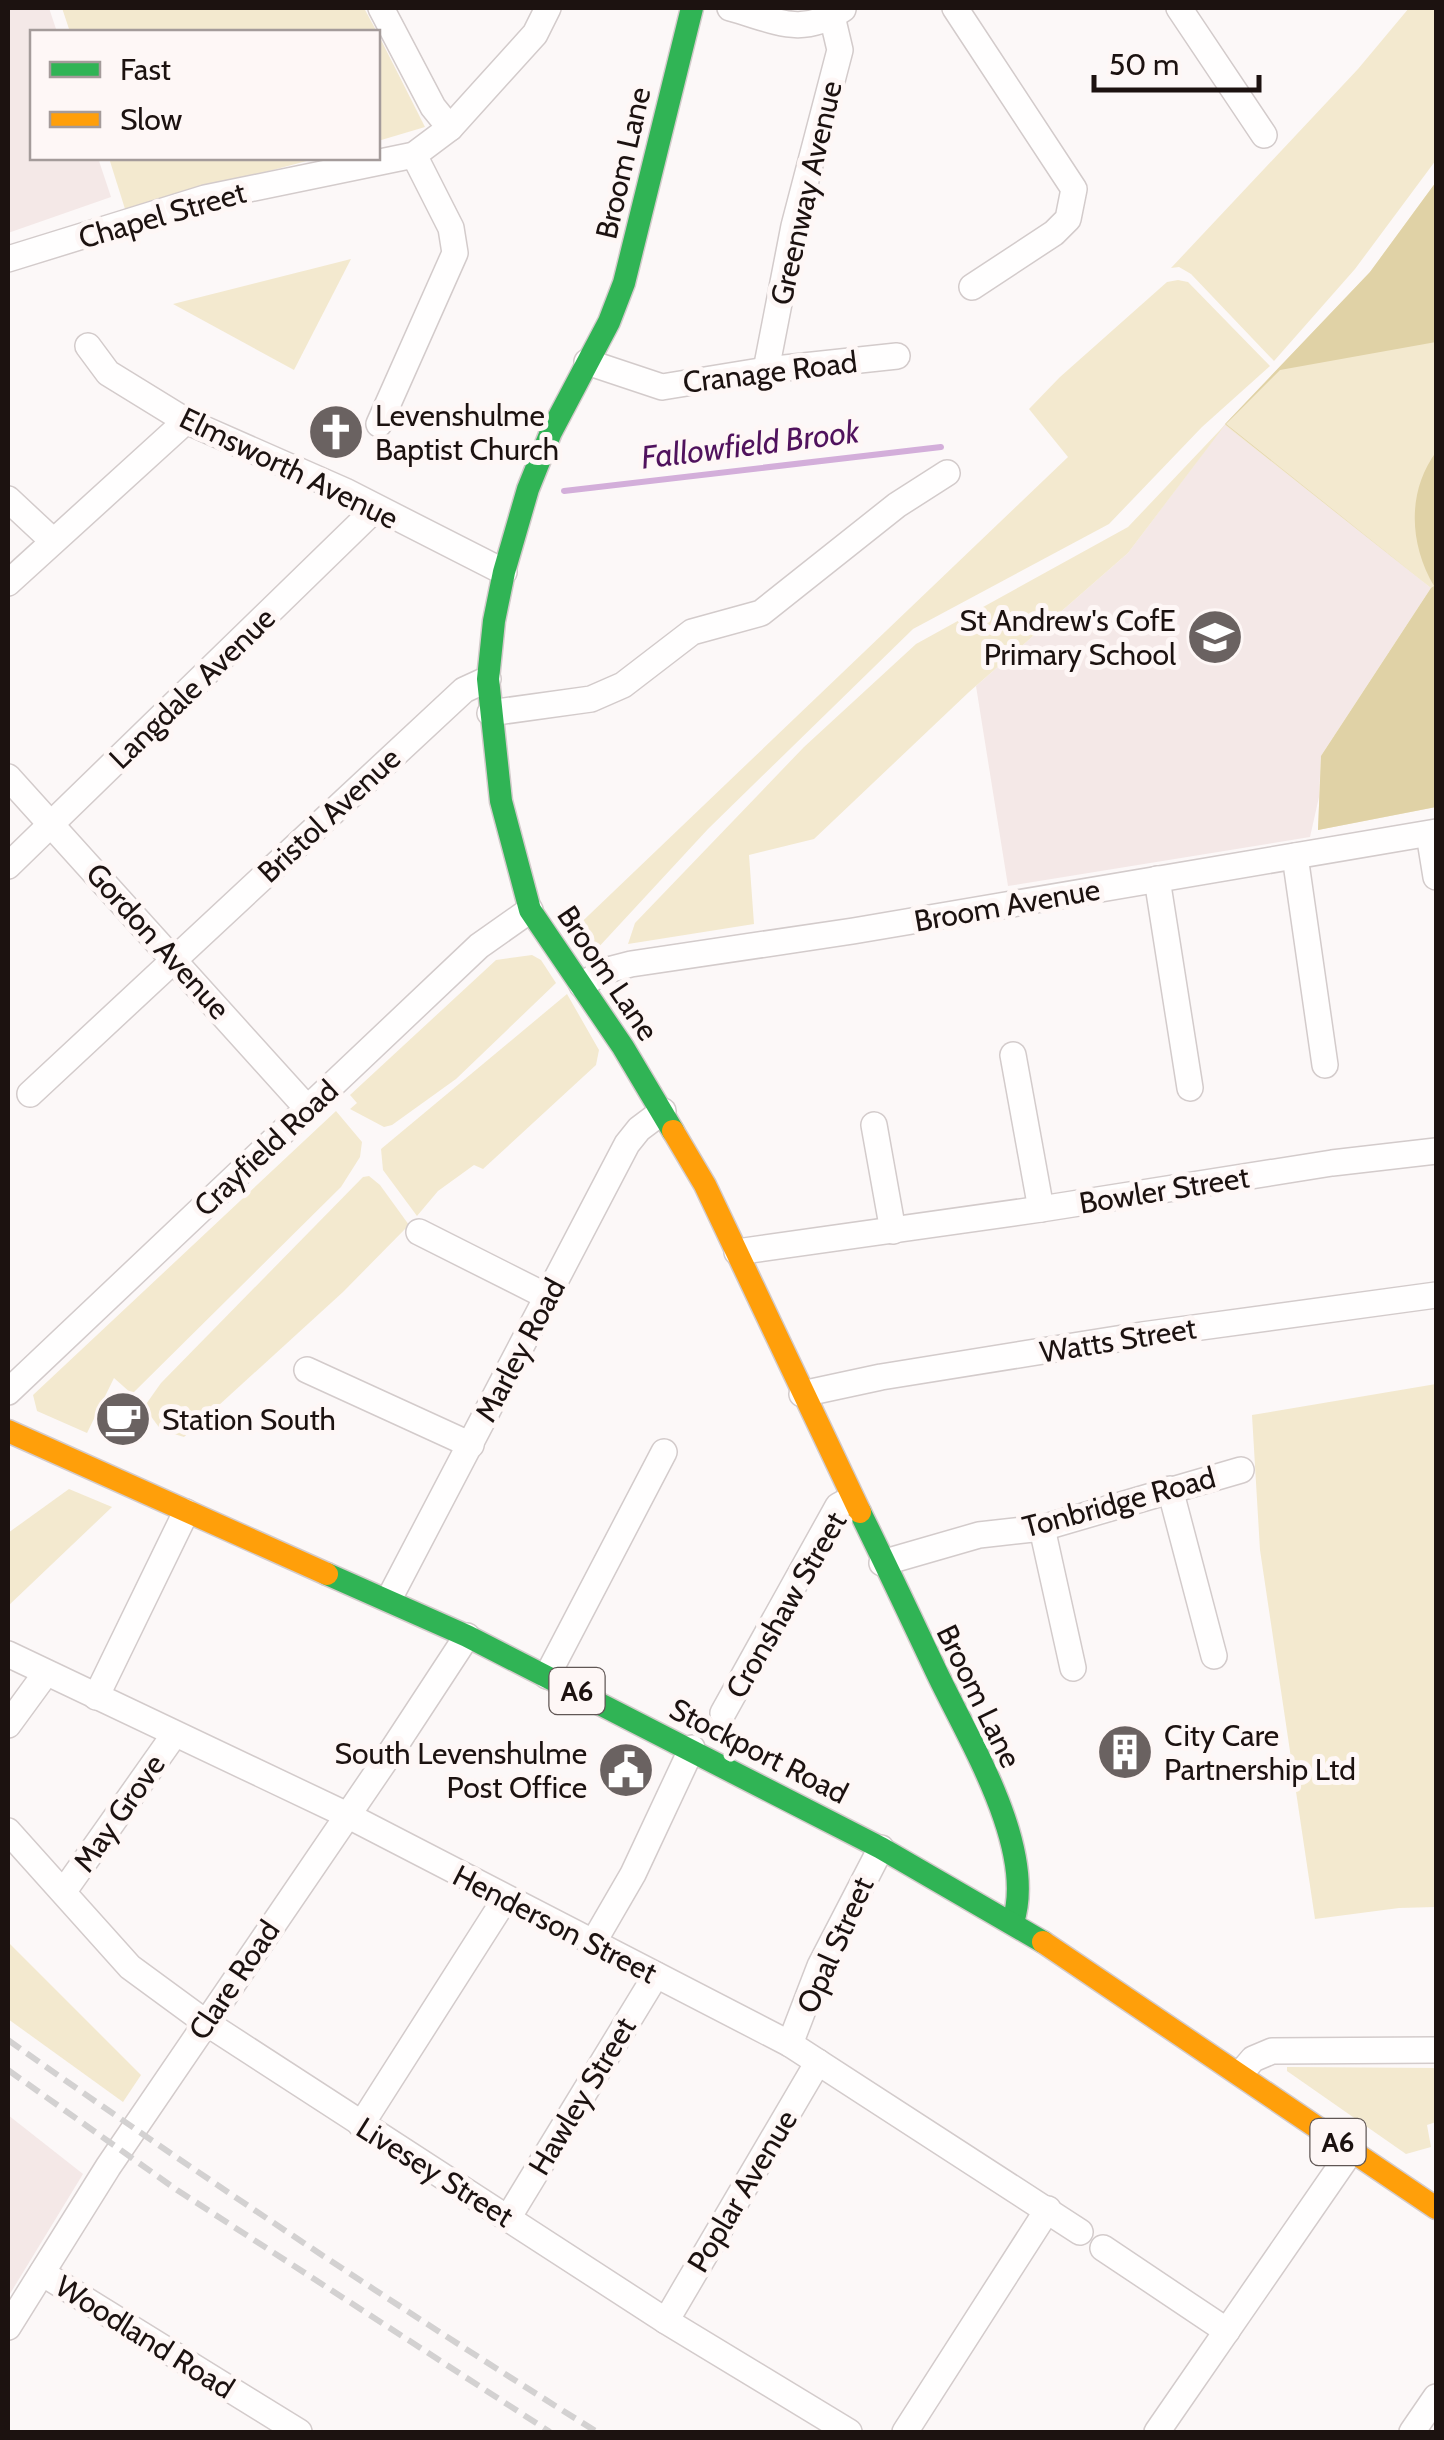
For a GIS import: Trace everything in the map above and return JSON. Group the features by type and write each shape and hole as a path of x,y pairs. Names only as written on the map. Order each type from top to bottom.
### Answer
{"main road":[{"name":"Broom Lane","path":"692,8 633,254 608,322 536,470 504,572 488,679 502,801 530,910 663,1111 705,1184 1000,1810 1019,1888 1018,1912 1013,1922"},
{"name":"Stockport Road","path":"18,1436 467,1636 881,1848 1013,1922 1436,2208"}],"street":[{"path":"381,8 433,108 450,128"},
{"name":"Chapel Street","path":"8,259 205,198 414,155 450,128 544,42 548,8"},
{"path":"730,8 796,26 816,25 839,12"},
{"path":"955,8 1074,190 1068,219 1054,233 994,262 972,287"},
{"path":"1179,8 1264,135"},
{"name":"Greenway Avenue","path":"766,370 794,226 840,50 839,12"},
{"path":"379,424 456,253 451,228 414,155"},
{"name":"Elmsworth Avenue","path":"88,346 108,372 186,421 345,491 504,572"},
{"name":"Cranage Road","path":"587,362 662,386 897,356"},
{"path":"8,583 186,421"},
{"path":"490,712 569,704 607,693 692,632 761,613 887,496 947,473"},
{"path":"8,499 53,541"},
{"name":"Langdale Avenue","path":"8,866 375,509"},
{"name":"Bristol Avenue","path":"30,1094 464,690 488,679"},
{"name":"Gordon Avenue","path":"8,776 307,1108"},
{"path":"1433,833 1436,877"},
{"name":"Broom Avenue","path":"586,991 614,968 1433,833"},
{"path":"1294,856 1324,1066"},
{"path":"1157,879 1190,1088"},
{"name":"Crayfield Road","path":"8,1392 479,946 530,910"},
{"path":"1013,1054 1041,1210"},
{"name":"Marley Road","path":"389,1599 628,1144 639,1129 663,1111"},
{"path":"874,1125 892,1231"},
{"name":"Bowler Street","path":"737,1252 1436,1151"},
{"path":"419,1232 548,1297"},
{"name":"Watts Street","path":"802,1394 1142,1336 1436,1295"},
{"path":"307,1370 471,1445"},
{"path":"546,1676 664,1452"},
{"name":"Tonbridge Road","path":"882,1563 979,1534 1042,1528 1241,1470"},
{"path":"1170,1489 1214,1656"},
{"name":"Cronshaw Street","path":"723,1713 838,1506 852,1499"},
{"path":"96,1697 186,1512"},
{"path":"1042,1528 1073,1668"},
{"name":"Clare Road","path":"8,2328 108,2166 467,1636"},
{"name":"Henderson Street","path":"8,1654 347,1815 790,2044 1080,2232"},
{"path":"8,1726 46,1673"},
{"name":"May Grove","path":"64,1891 174,1735"},
{"path":"594,1943 633,1874 692,1748"},
{"name":"Livesey Street","path":"8,1831 130,1967 205,2022 666,2321 849,2432"},
{"name":"Opal Street","path":"790,2044 820,1966 881,1848"},
{"path":"361,2125 505,1899"},
{"name":"Hawley Street","path":"508,2218 656,1975"},
{"path":"1240,2074 1253,2058 1272,2051 1436,2050"},
{"name":"Poplar Avenue","path":"666,2321 818,2062"},
{"path":"1157,2432 1351,2151"},
{"path":"905,2432 1048,2209"},
{"path":"1102,2248 1228,2331"},
{"name":"Woodland Road","path":"42,2273 299,2432"},
{"path":"1412,2432 1436,2397"}],"shaded area":[{"path":"8,8 49,8 56,30 30,30 30,160 99,160 111,197 8,233"},
{"path":"62,8 364,8 376,30 69,30"},
{"path":"1409,8 1436,8 1436,160 1355,269 1274,361 1191,274 1179,267 1171,268 1358,69"},
{"path":"380,38 425,127 380,140"},
{"path":"110,160 310,160 125,209"},
{"path":"1436,182 1436,807 1318,830 1321,756 1431,588 1225,425 1128,553 969,692 814,839 749,855 754,924 628,944 635,923 804,747 916,644 1128,527 1370,272"},
{"path":"1436,182 1436,342 1280,370 1226,424 1431,588 1225,424 1370,272"},
{"path":"351,259 294,370 173,304"},
{"path":"1167,282 1188,282 1270,366 1202,427 1109,524 913,629 708,829 596,950 582,954 567,936 1068,457 1029,409"},
{"name":"St Andrew's CofE Primary School","path":"1225,424 1431,588 1321,756 1319,797 1310,837 1008,886 976,686 1128,553"},
{"path":"1436,452 1436,807 1318,830 1321,756 1434,586 1420,553 1415,518 1420,484"},
{"path":"532,955 541,960 556,983 456,1079 392,1125 384,1127 350,1109 357,1103 350,1095 496,960"},
{"path":"567,994 599,1050 596,1065 483,1169 474,1165 438,1191 417,1216 383,1170 381,1149"},
{"path":"336,1111 362,1142 360,1157 341,1187 132,1394 114,1378 87,1433 37,1411 33,1395"},
{"path":"369,1176 409,1225 343,1292 184,1437 161,1430 144,1407 161,1383 363,1177"},
{"path":"1436,1384 1436,1907 1315,1919 1260,1550 1252,1415"},
{"path":"69,1489 112,1507 8,1606 8,1533"},
{"path":"8,1942 141,2075 123,2102 8,2019"},
{"path":"1287,2067 1436,2068 1436,2122 1427,2125 1431,2147 1406,2154 1287,2071"},
{"path":"8,2115 83,2174 8,2297"}],"waterway":[{"name":"Fallowfield Brook","path":"564,491 941,447"}],"railway":[{"path":"8,2040 300,2240 597,2432"},
{"path":"8,2070 177,2190 550,2432"}],"traffic: fast":[{"path":"673,1131 623,1047 530,910 501,801 488,679 504,572 528,489 551,432 609,322 624,283 692,8"},
{"path":"860,1512 995,1794 1015,1861 1018,1893 1013,1922"},
{"path":"327,1574 467,1636 881,1848 1043,1942"}],"traffic: slow":[{"path":"673,1131 705,1185 860,1512"},
{"path":"8,1431 327,1574"},
{"path":"1043,1942 1436,2208"}],"place":[{"name":"Levenshulme Baptist Church","path":"336,432"},
{"name":"St Andrew's CofE Primary School","path":"1215,637"},
{"name":"Station South","path":"123,1419"},
{"name":"City Care Partnership Ltd","path":"1125,1752"},
{"name":"South Levenshulme Post Office","path":"626,1770"}]}
